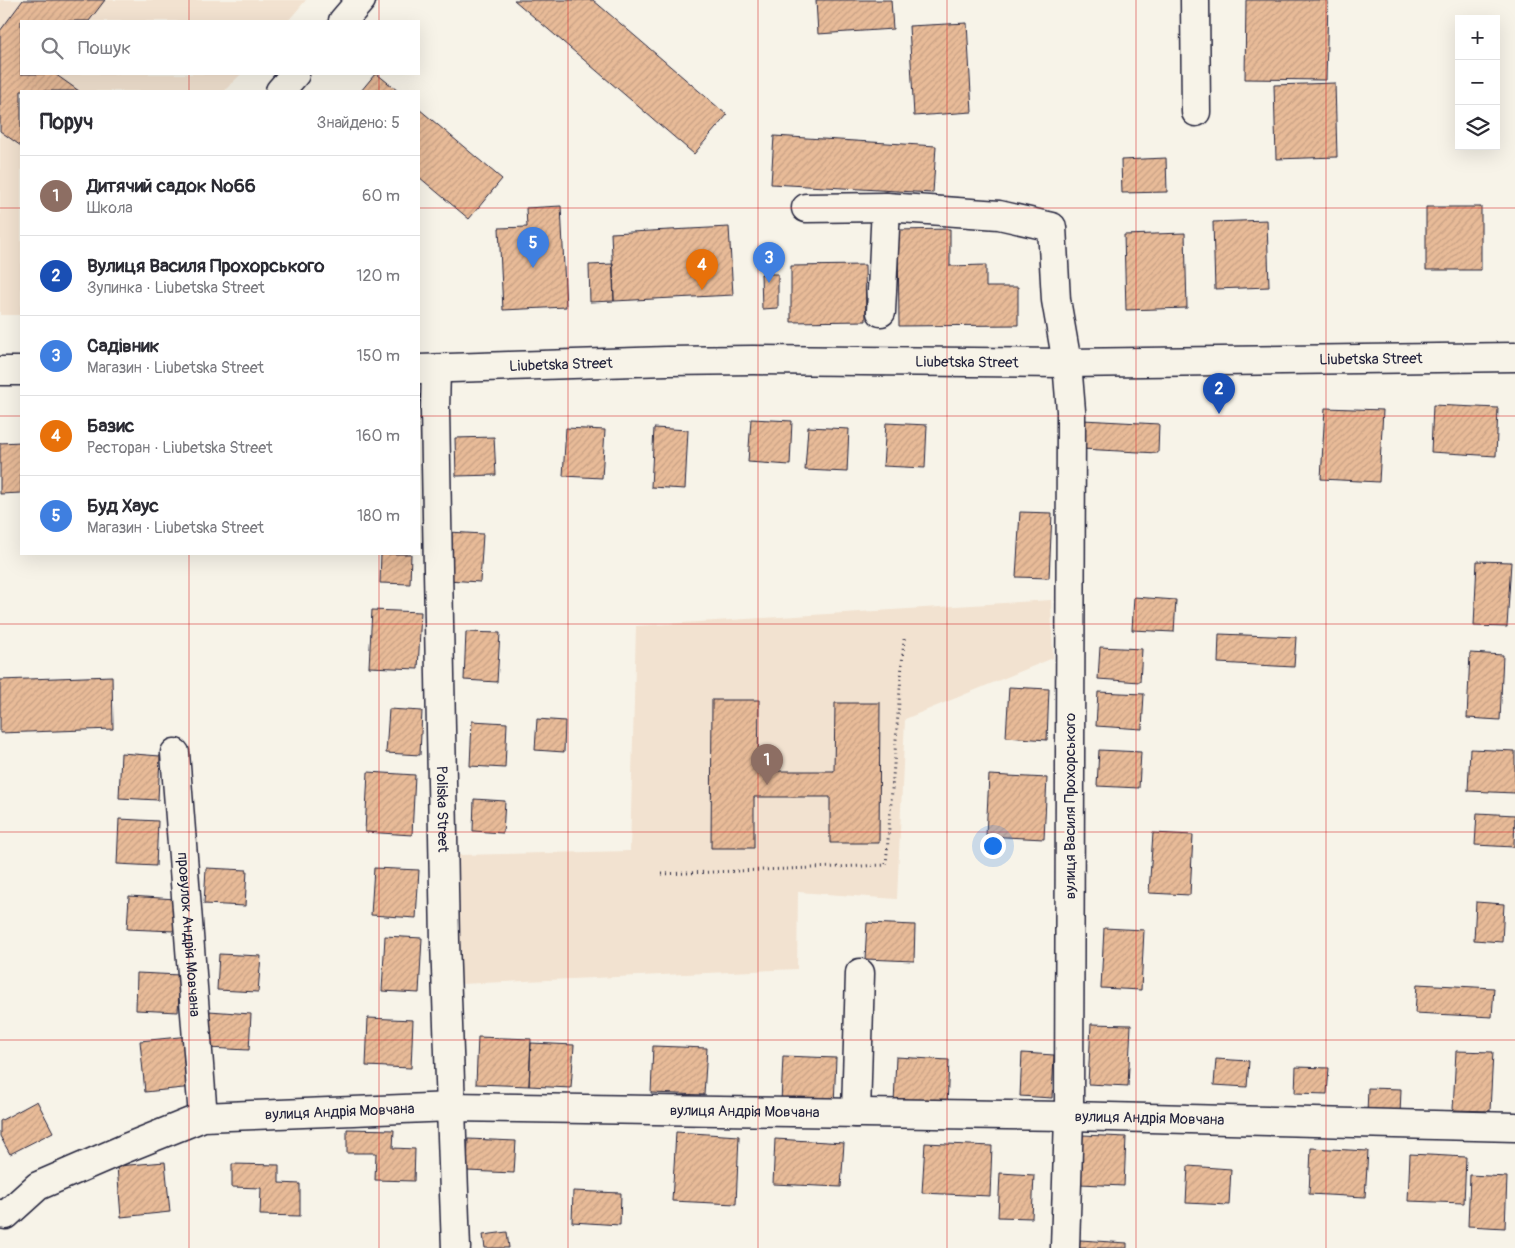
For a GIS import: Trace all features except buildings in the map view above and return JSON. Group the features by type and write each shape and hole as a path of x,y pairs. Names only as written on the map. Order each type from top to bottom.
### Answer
{"street":[{"path":"344,20 361,0"},
{"path":"1195,0 1196,112"},
{"path":"281,90 294,75"},
{"path":"806,208 886,207 881,312"},
{"name":"вулиця Василя Прохорського","path":"886,207 999,215 1052,227 1056,300 1067,363 1071,411 1068,1116 1065,1248"},
{"name":"Liubetska Street","path":"428,369 744,360 1067,363 1515,357"},
{"name":"Poliska Street","path":"428,369 435,410 445,941 456,1248"},
{"path":"0,371 20,371"},
{"name":"провулок Андрія Мовчана","path":"175,753 203,1117"},
{"path":"856,1113 860,973"},
{"name":"вулиця Андрія Мовчана","path":"2,1220 38,1186 203,1117 452,1107 1068,1116 1515,1127"}],"path":[{"path":"662,874 886,866 904,639"}],"shaded area":[{"path":"0,0 306,0 289,20 20,20 20,75 240,75 225,90 20,90 20,315 0,315"},
{"path":"1051,600 1053,658 905,719 897,899 798,892 797,969 459,984 459,855 630,851 636,626"}],"place":[{"name":"Буд Хаус","path":"533,268"},
{"name":"Садівник","path":"769,283"},
{"name":"Базис","path":"702,290"},
{"name":"Вулиця Василя Прохорського","path":"1219,414"},
{"name":"Дитячий садок №66","path":"767,785"}]}
